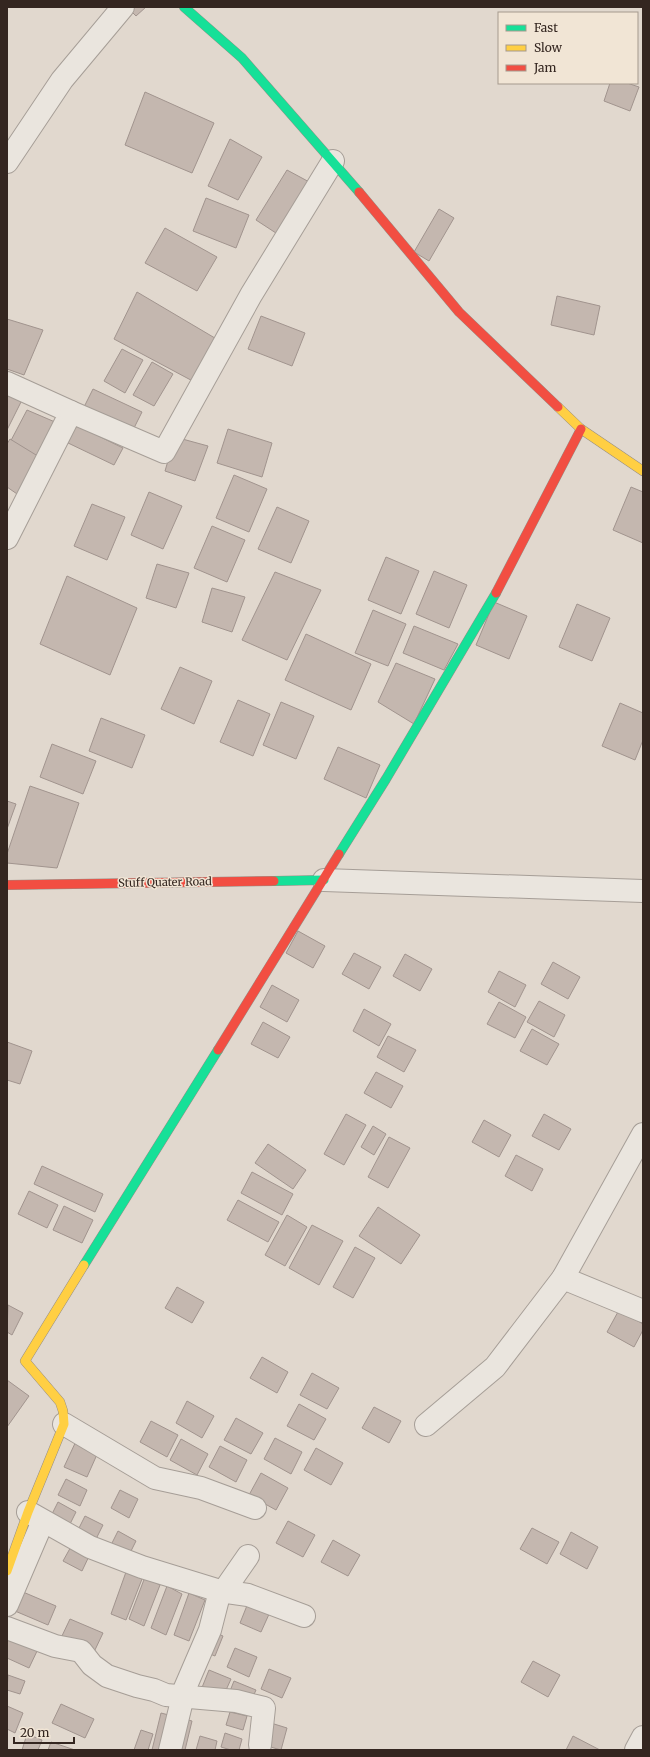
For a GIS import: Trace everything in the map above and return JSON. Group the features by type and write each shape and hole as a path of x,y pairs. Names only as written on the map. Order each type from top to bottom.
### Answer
{"street":[{"path":"7,162 62,80 123,7"},
{"path":"184,7 242,58 333,161 459,312 581,429 643,471"},
{"path":"7,383 164,452 251,295 333,161"},
{"path":"7,538 71,412"},
{"path":"7,1605 64,1424 63,1411 60,1402 25,1361 324,880 488,609 581,429"},
{"path":"324,880 643,891"},
{"name":"Stuff Quater Road","path":"7,885 324,880"},
{"path":"426,1426 495,1368 562,1278 643,1134"},
{"path":"562,1278 643,1311"},
{"path":"64,1424 155,1478 201,1488 255,1508"},
{"path":"7,1570 35,1517"},
{"path":"35,1517 90,1548 142,1568 220,1591 248,1595 304,1616"},
{"path":"220,1591 223,1592 248,1556"},
{"path":"170,1750 186,1688 210,1630 220,1591"},
{"path":"7,1628 55,1646 81,1651 92,1665 107,1676 136,1686 166,1694 236,1701 264,1708 260,1745"},
{"path":"636,1750 643,1737"}],"building":[{"path":"127,7 146,7 136,16"},
{"path":"610,84 630,84 639,87 630,111 604,101"},
{"path":"145,92 214,123 192,173 125,145"},
{"path":"230,139 262,157 238,200 208,186"},
{"path":"287,170 313,184 279,235 256,220"},
{"path":"206,198 249,215 236,248 193,231"},
{"path":"439,209 454,218 429,261 414,252"},
{"path":"165,228 217,257 197,291 145,263"},
{"path":"137,292 225,344 202,386 114,339"},
{"path":"557,296 600,306 594,335 551,325"},
{"path":"261,316 305,333 292,366 248,349"},
{"path":"7,319 43,330 24,375 7,369"},
{"path":"122,349 143,360 125,393 104,381"},
{"path":"152,362 173,374 154,406 133,395"},
{"path":"7,388 24,396 7,430"},
{"path":"93,389 142,412 133,430 84,407"},
{"path":"27,410 55,422 31,466 7,451 7,448"},
{"path":"74,424 123,448 114,465 66,442"},
{"path":"228,429 272,443 262,477 217,463"},
{"path":"175,437 208,446 195,481 165,471"},
{"path":"10,439 41,458 20,496 7,487 7,444"},
{"path":"234,475 267,489 249,532 216,518"},
{"path":"631,487 643,492 643,543 613,530"},
{"path":"149,492 182,506 163,549 131,535"},
{"path":"92,504 125,517 107,560 74,546"},
{"path":"277,507 309,521 291,563 258,549"},
{"path":"212,526 245,540 227,582 194,568"},
{"path":"386,557 419,571 401,614 368,600"},
{"path":"157,564 189,573 176,608 146,598"},
{"path":"434,571 467,585 449,628 416,614"},
{"path":"275,572 321,590 287,660 242,640"},
{"path":"67,576 137,608 110,675 40,644"},
{"path":"212,588 245,597 232,632 202,622"},
{"path":"494,602 527,616 509,659 476,645"},
{"path":"577,604 610,618 592,661 559,647"},
{"path":"373,610 406,624 388,666 355,653"},
{"path":"414,626 458,644 444,670 403,653"},
{"path":"306,634 371,664 351,710 285,680"},
{"path":"396,663 435,679 414,724 378,702"},
{"path":"180,667 212,681 194,724 161,709"},
{"path":"238,700 270,714 253,756 220,742"},
{"path":"281,702 314,716 296,759 263,745"},
{"path":"620,703 643,713 643,740 635,760 602,746"},
{"path":"101,718 145,735 132,768 89,751"},
{"path":"52,744 96,761 83,794 40,777"},
{"path":"338,747 380,765 366,798 324,779"},
{"path":"30,786 79,803 57,868 7,863 7,854"},
{"path":"7,801 16,804 7,829"},
{"path":"298,931 325,946 313,968 286,953"},
{"path":"354,953 381,967 369,989 342,974"},
{"path":"405,954 432,969 420,991 393,976"},
{"path":"553,962 580,977 568,999 541,984"},
{"path":"499,971 526,985 515,1007 488,992"},
{"path":"272,985 299,1000 287,1022 260,1007"},
{"path":"539,1001 565,1015 554,1037 527,1022"},
{"path":"499,1002 526,1017 515,1038 487,1024"},
{"path":"364,1009 391,1024 379,1046 353,1031"},
{"path":"263,1022 290,1037 278,1058 251,1044"},
{"path":"532,1029 559,1044 547,1065 520,1051"},
{"path":"388,1036 416,1050 404,1072 377,1057"},
{"path":"7,1042 32,1051 20,1084 7,1080"},
{"path":"376,1072 403,1086 391,1108 364,1093"},
{"path":"346,1114 366,1125 344,1165 324,1154"},
{"path":"544,1114 571,1129 559,1150 532,1136"},
{"path":"484,1120 511,1135 499,1157 472,1142"},
{"path":"373,1126 386,1134 374,1155 361,1147"},
{"path":"389,1137 410,1148 388,1188 368,1177"},
{"path":"268,1144 306,1170 293,1189 255,1163"},
{"path":"516,1155 543,1169 532,1191 505,1176"},
{"path":"42,1166 103,1194 95,1212 34,1184"},
{"path":"252,1172 293,1194 282,1215 241,1193"},
{"path":"29,1191 58,1205 47,1228 18,1214"},
{"path":"238,1200 279,1222 268,1242 227,1220"},
{"path":"64,1206 93,1220 82,1243 53,1230"},
{"path":"378,1207 420,1235 401,1264 359,1236"},
{"path":"287,1215 307,1227 285,1266 265,1255"},
{"path":"312,1225 343,1241 319,1285 289,1268"},
{"path":"355,1247 375,1258 353,1298 333,1287"},
{"path":"177,1287 204,1302 192,1323 165,1308"},
{"path":"8,1305 23,1313 12,1335 7,1332"},
{"path":"619,1310 643,1324 643,1330 634,1347 607,1332"},
{"path":"262,1357 288,1372 277,1393 250,1378"},
{"path":"312,1373 339,1388 327,1409 300,1395"},
{"path":"7,1380 29,1396 7,1427"},
{"path":"187,1401 214,1416 202,1438 176,1423"},
{"path":"299,1404 326,1419 314,1440 287,1426"},
{"path":"374,1407 401,1421 389,1443 362,1428"},
{"path":"236,1418 263,1433 251,1454 224,1440"},
{"path":"151,1421 178,1435 167,1457 140,1442"},
{"path":"275,1438 302,1452 291,1474 264,1459"},
{"path":"77,1439 99,1450 87,1477 64,1467"},
{"path":"181,1439 208,1454 197,1475 170,1460"},
{"path":"220,1446 247,1460 236,1482 209,1467"},
{"path":"316,1448 343,1463 331,1485 304,1470"},
{"path":"261,1473 288,1488 276,1510 249,1495"},
{"path":"66,1479 87,1490 80,1506 58,1495"},
{"path":"120,1490 138,1499 129,1518 111,1508"},
{"path":"58,1502 76,1512 67,1530 49,1520"},
{"path":"85,1516 103,1525 94,1543 76,1534"},
{"path":"288,1521 315,1535 303,1557 276,1543"},
{"path":"532,1528 559,1542 547,1564 520,1549"},
{"path":"118,1531 136,1541 127,1559 109,1549"},
{"path":"571,1532 598,1547 587,1569 560,1554"},
{"path":"333,1540 360,1555 348,1576 321,1562"},
{"path":"73,1543 91,1552 82,1571 63,1561"},
{"path":"126,1572 142,1579 126,1620 111,1614"},
{"path":"145,1577 160,1585 144,1626 129,1619"},
{"path":"167,1586 182,1594 166,1635 151,1628"},
{"path":"23,1592 56,1606 48,1625 15,1611"},
{"path":"189,1593 205,1600 189,1641 174,1635"},
{"path":"248,1603 270,1612 261,1632 240,1623"},
{"path":"70,1619 103,1633 94,1652 61,1638"},
{"path":"202,1627 223,1636 215,1656 193,1647"},
{"path":"7,1635 38,1649 29,1668 7,1658"},
{"path":"235,1648 257,1657 249,1677 227,1667"},
{"path":"533,1661 560,1675 548,1697 521,1682"},
{"path":"269,1669 291,1678 282,1698 261,1689"},
{"path":"209,1670 231,1679 222,1699 201,1690"},
{"path":"8,1675 25,1681 20,1694 7,1690"},
{"path":"234,1681 256,1690 247,1710 226,1701"},
{"path":"61,1704 94,1719 85,1738 52,1723"},
{"path":"7,1706 23,1713 15,1733 7,1729"},
{"path":"230,1712 247,1716 243,1730 226,1725"},
{"path":"161,1713 192,1721 185,1750 152,1750"},
{"path":"258,1719 287,1728 281,1750 250,1741"},
{"path":"141,1730 153,1734 148,1750 134,1750"},
{"path":"225,1733 242,1739 239,1750 231,1750 221,1747"},
{"path":"27,1734 42,1740 38,1750 22,1750"},
{"path":"200,1736 217,1741 215,1750 196,1750"},
{"path":"573,1736 600,1750 566,1750"},
{"path":"51,1742 75,1750 48,1750"}],"traffic: fast":[{"path":"184,7 242,58 359,192"},
{"path":"339,854 386,779 496,593"},
{"path":"274,881 324,880"},
{"path":"84,1265 218,1050"}],"traffic: slow":[{"path":"558,407 581,429 643,471"},
{"path":"7,1571 28,1512 64,1424 63,1411 60,1402 25,1361 84,1265"}],"traffic: jam":[{"path":"359,192 459,312 558,407"},
{"path":"496,593 581,429"},
{"path":"218,1050 339,854"},
{"path":"7,885 274,881"}]}
